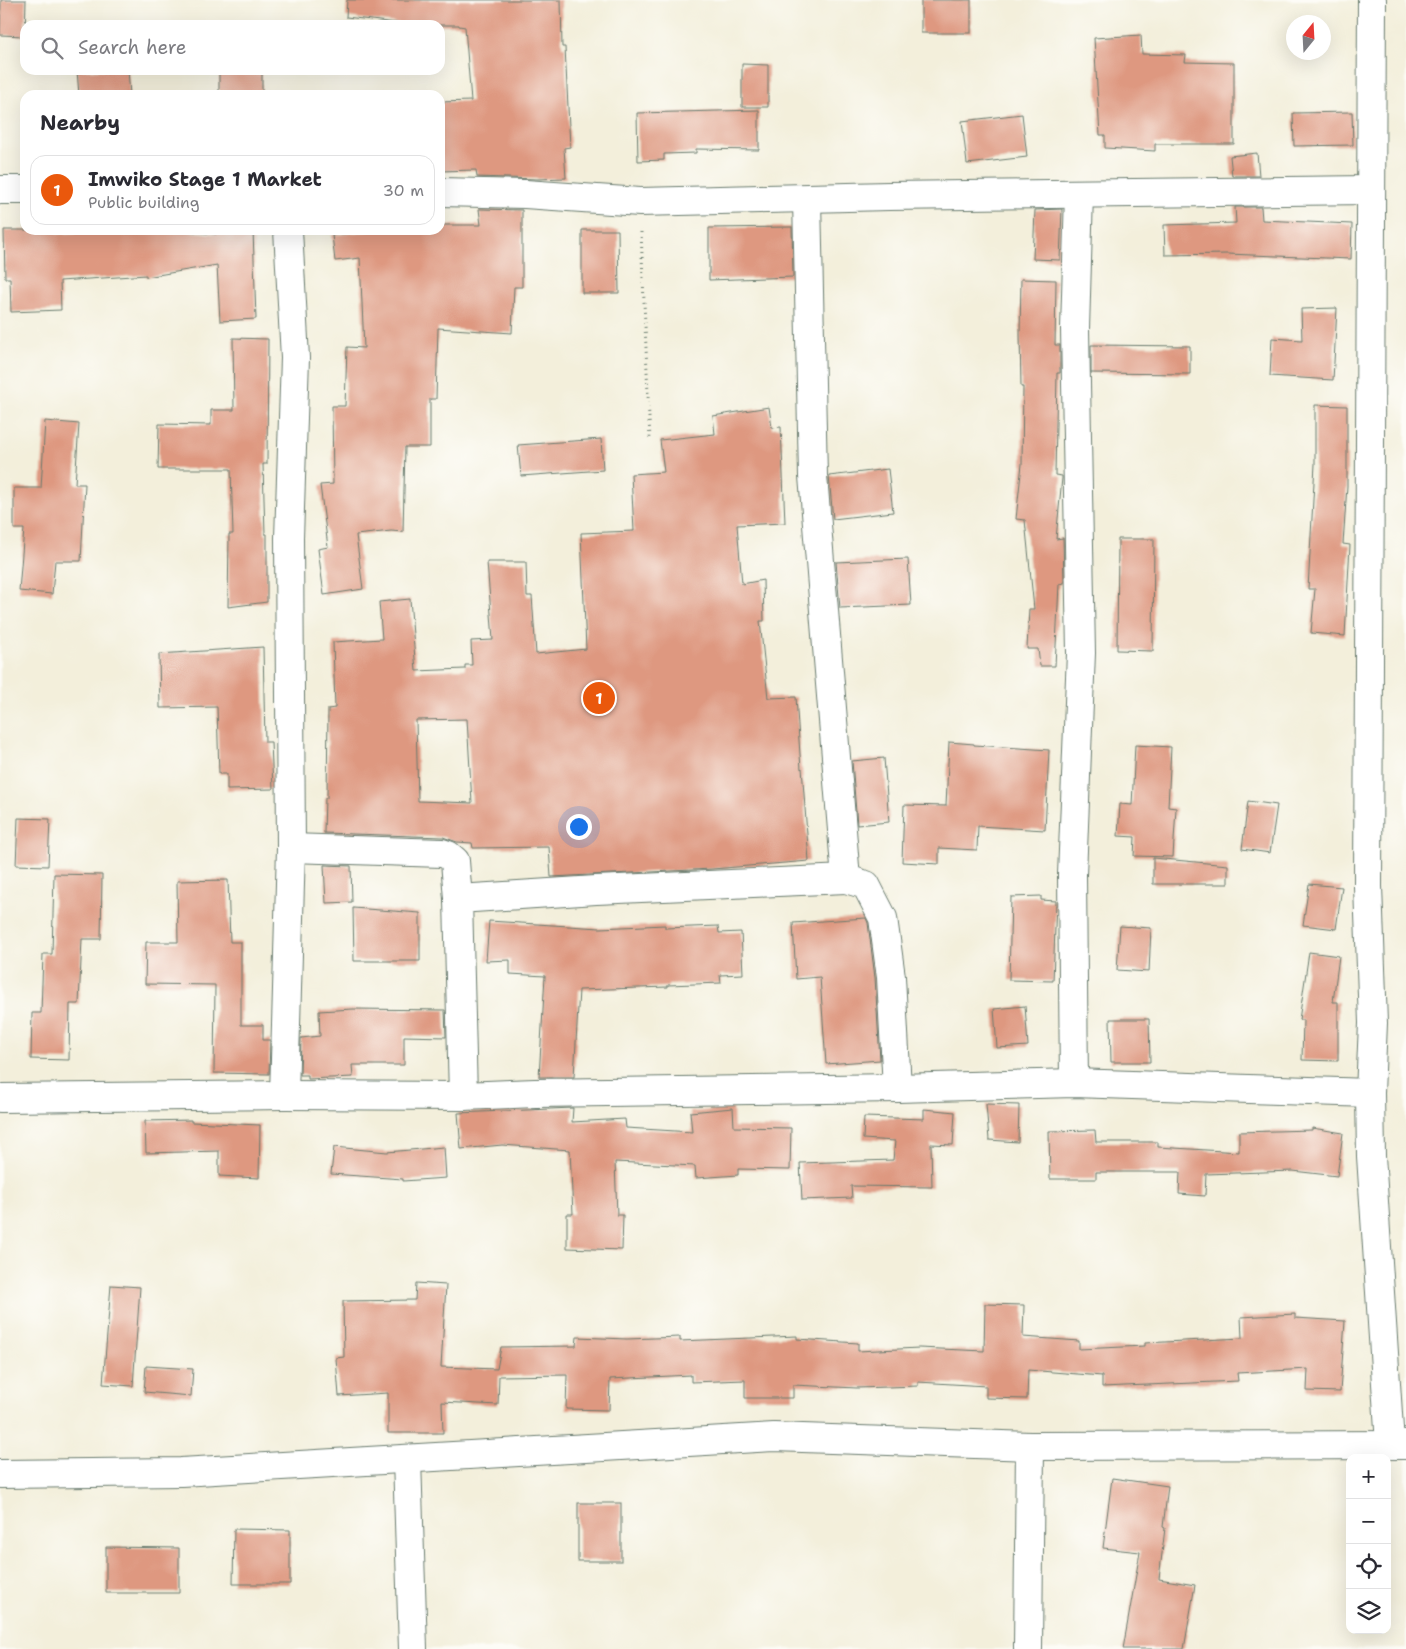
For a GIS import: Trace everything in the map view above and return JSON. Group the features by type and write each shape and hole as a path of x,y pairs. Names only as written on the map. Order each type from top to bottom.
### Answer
{"street":[{"path":"0,1474 181,1472 774,1437 1030,1446 1398,1445 1371,1156 1370,1093 1373,1023 1368,886 1372,0"},
{"path":"0,190 20,190"},
{"path":"445,192 525,194 640,202 889,196 1371,190"},
{"path":"1074,1084 1072,875 1081,653 1079,476 1074,329 1079,194"},
{"path":"807,199 813,476 846,879"},
{"path":"284,1095 290,848 289,538 295,358 288,235"},
{"path":"290,848 442,853 455,861 458,899 463,1096"},
{"path":"458,899 596,890 846,879 866,885 883,918 891,977 897,1088"},
{"path":"0,1098 284,1095 463,1096 1074,1084 1370,1093"},
{"path":"1028,1649 1030,1446"},
{"path":"407,1459 413,1649"}],"path":[{"path":"640,202 650,440"}],"building":[{"path":"1,0 26,0 25,20 20,20 20,36 0,35"},
{"path":"347,0 561,0 562,47 565,47 570,147 564,148 566,178 477,177 476,170 445,171 445,102 471,101 465,27 445,25 445,20 371,20 346,17"},
{"path":"921,0 971,0 971,33 921,33"},
{"path":"1141,35 1142,54 1186,55 1185,62 1234,63 1234,144 1155,144 1155,151 1105,148 1105,135 1100,135 1094,38"},
{"path":"742,64 768,65 768,107 742,107"},
{"path":"77,75 128,75 130,90 79,90"},
{"path":"219,75 262,75 262,90 219,90"},
{"path":"759,110 759,150 696,149 696,153 664,154 664,160 638,161 637,113"},
{"path":"1352,112 1353,145 1294,146 1293,113"},
{"path":"1022,114 1027,157 967,164 962,121"},
{"path":"1257,153 1259,176 1232,176 1230,156"},
{"path":"1235,207 1261,207 1262,220 1352,224 1351,259 1227,254 1165,255 1164,225 1236,223"},
{"path":"479,209 522,210 522,287 514,287 512,333 438,328 436,399 430,399 430,447 405,447 403,532 391,531 356,535 363,589 324,595 318,549 328,547 320,485 333,484 332,406 345,406 347,347 364,348 360,258 335,261 332,235 445,235 445,225 481,225"},
{"path":"1062,209 1060,260 1033,259 1035,210"},
{"path":"792,227 793,277 709,280 709,228"},
{"path":"4,230 20,230 20,235 253,235 256,319 220,321 217,265 146,277 146,275 60,281 61,310 11,312 10,278 5,278"},
{"path":"582,230 618,230 619,293 582,293"},
{"path":"1021,279 1056,280 1055,345 1060,345 1060,373 1057,373 1055,475 1062,476 1062,478 1056,539 1063,538 1064,583 1059,584 1055,666 1040,666 1038,649 1027,649 1029,609 1034,609 1025,520 1016,519 1022,464"},
{"path":"1337,308 1333,380 1270,376 1272,338 1302,340 1301,309"},
{"path":"233,338 268,339 267,464 263,464 265,534 267,534 267,602 228,607 229,534 233,534 231,469 158,469 159,424 211,425 211,410 234,410"},
{"path":"1091,345 1190,346 1190,374 1091,373"},
{"path":"1315,405 1347,406 1347,486 1343,544 1350,545 1345,636 1311,633 1315,589 1308,589 1315,464"},
{"path":"769,407 772,428 781,427 785,523 737,525 742,584 763,580 764,621 760,621 768,698 796,697 809,861 712,869 551,877 549,847 473,848 472,843 457,842 443,837 324,833 325,798 327,798 328,709 335,708 333,642 382,639 379,602 410,599 416,671 465,669 465,665 472,665 471,641 493,640 487,562 526,562 527,596 532,596 536,654 586,649 581,533 634,531 631,474 664,472 660,440 715,434 713,416","holes":["467,719 472,803 418,801 416,720"]},
{"path":"45,421 79,424 75,484 85,484 81,561 55,561 52,594 19,591 24,529 14,529 14,488 41,488"},
{"path":"601,439 603,470 521,476 518,445"},
{"path":"888,469 893,512 833,519 829,476"},
{"path":"1118,539 1154,539 1153,651 1117,650"},
{"path":"908,559 911,605 840,608 836,562"},
{"path":"263,647 265,742 271,742 273,789 227,790 227,774 219,774 217,707 160,708 159,654"},
{"path":"949,742 1049,750 1045,830 978,826 977,850 939,848 939,864 902,862 904,805 946,806"},
{"path":"1135,745 1171,747 1168,807 1176,808 1173,857 1134,856 1135,837 1118,836 1120,804 1132,805"},
{"path":"884,758 889,822 857,825 852,761"},
{"path":"1248,801 1277,805 1270,853 1242,849"},
{"path":"18,818 50,819 48,866 16,865"},
{"path":"1153,858 1228,865 1228,884 1153,884"},
{"path":"324,865 351,866 352,902 326,903"},
{"path":"54,874 102,875 101,939 82,939 79,1004 70,1004 69,1060 31,1059 32,1013 41,1013 43,954 52,954"},
{"path":"228,880 230,942 241,942 241,1025 263,1025 263,1040 270,1040 269,1074 214,1073 215,985 145,984 146,942 178,942 177,881"},
{"path":"1309,884 1342,887 1336,929 1303,925"},
{"path":"1041,896 1041,900 1056,901 1053,981 1009,980 1011,897"},
{"path":"353,908 420,913 420,961 354,961"},
{"path":"866,918 875,978 880,1060 826,1064 820,977 796,979 793,923"},
{"path":"489,921 600,928 665,925 665,928 718,926 719,933 741,932 743,974 720,975 721,983 579,990 574,1077 539,1077 545,976 510,974 510,960 486,961"},
{"path":"1120,926 1151,928 1149,972 1117,970"},
{"path":"1309,952 1339,956 1333,1002 1338,1002 1338,1061 1302,1060 1303,1020 1299,1020"},
{"path":"1025,1006 1028,1046 997,1048 994,1009"},
{"path":"353,1009 445,1010 446,1037 404,1036 404,1065 352,1065 353,1077 308,1079 308,1075 300,1075 301,1038 320,1036 319,1011"},
{"path":"1110,1019 1149,1019 1150,1062 1111,1062"},
{"path":"986,1104 1019,1105 1018,1142 989,1140"},
{"path":"573,1108 572,1122 625,1119 626,1128 692,1132 690,1112 733,1108 734,1127 791,1128 790,1170 738,1169 738,1175 696,1178 695,1166 615,1162 617,1215 623,1215 622,1250 567,1248 567,1214 573,1214 570,1150 502,1145 461,1149 458,1113"},
{"path":"924,1109 955,1112 953,1145 931,1144 932,1187 851,1186 852,1198 802,1200 800,1163 893,1160 895,1141 863,1139 864,1117 924,1119"},
{"path":"191,1120 191,1122 260,1125 259,1178 219,1176 219,1151 146,1153 145,1121"},
{"path":"1312,1128 1343,1133 1337,1176 1293,1171 1206,1174 1205,1196 1179,1194 1180,1172 1096,1172 1096,1179 1050,1179 1049,1131 1095,1130 1096,1142 1158,1142 1158,1147 1239,1152 1239,1132 1312,1130"},
{"path":"334,1147 387,1152 444,1147 446,1178 403,1181 403,1179 331,1174"},
{"path":"416,1283 446,1285 441,1367 497,1369 501,1347 576,1346 577,1337 627,1339 680,1337 680,1341 797,1336 797,1339 858,1343 858,1351 919,1348 984,1351 985,1304 1024,1305 1023,1337 1079,1341 1079,1349 1145,1346 1145,1343 1242,1338 1241,1317 1295,1314 1295,1318 1345,1321 1340,1392 1307,1391 1308,1369 1237,1373 1238,1381 1102,1387 1102,1376 1028,1370 1027,1399 986,1398 986,1386 918,1382 918,1386 857,1388 793,1385 793,1398 745,1398 745,1380 691,1382 691,1375 610,1379 609,1410 566,1409 567,1375 499,1376 498,1405 442,1402 443,1433 388,1433 388,1393 339,1396 336,1358 344,1357 343,1301 415,1300"},
{"path":"111,1285 140,1287 133,1386 103,1384"},
{"path":"146,1366 193,1369 191,1396 144,1392"},
{"path":"1112,1478 1168,1486 1159,1579 1195,1585 1184,1649 1123,1649 1140,1552 1103,1548"},
{"path":"578,1503 621,1503 621,1561 578,1561"},
{"path":"234,1529 290,1530 290,1584 233,1584"},
{"path":"106,1547 179,1548 179,1593 106,1593"}],"place":[{"name":"Imwiko Stage 1 Market","path":"599,698"}]}
